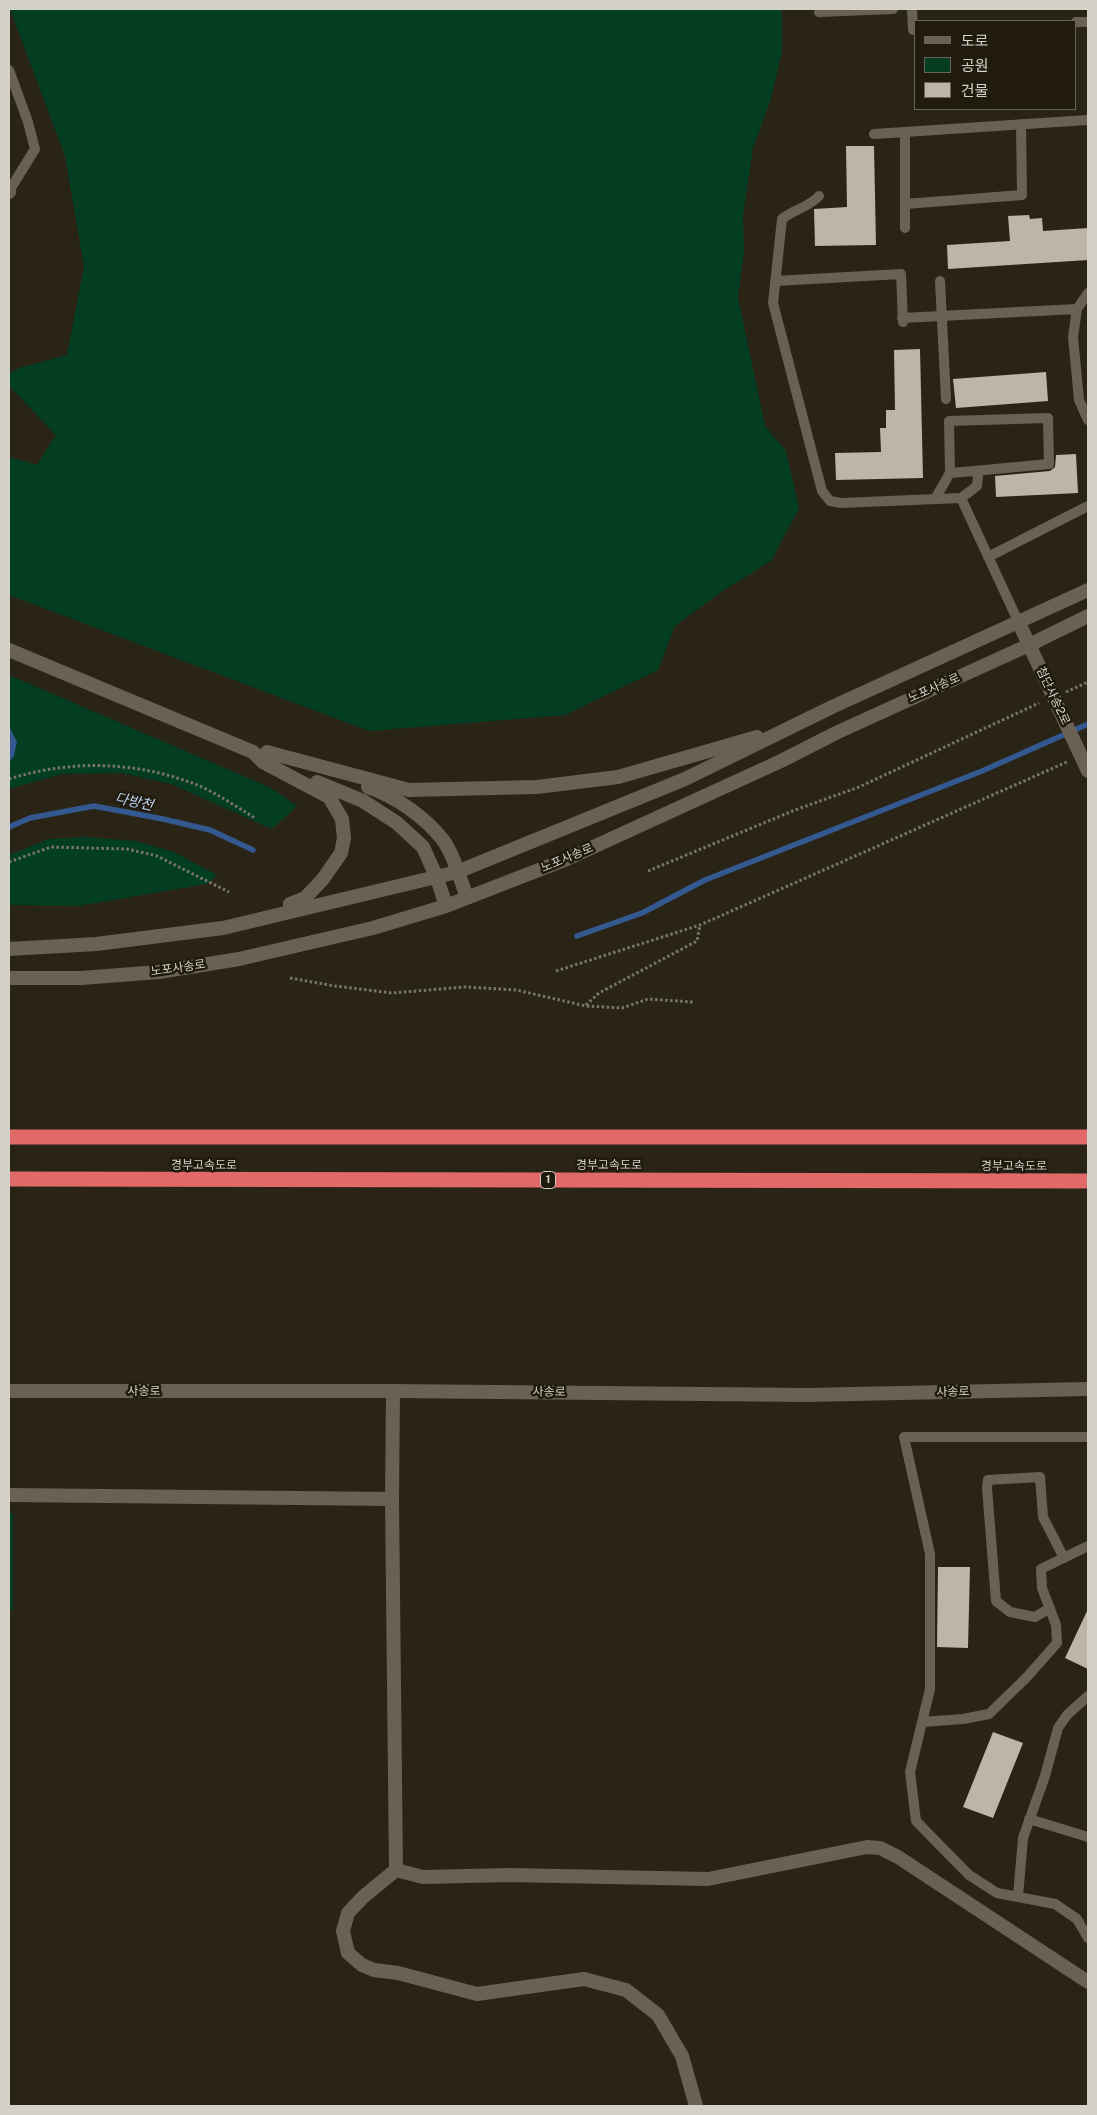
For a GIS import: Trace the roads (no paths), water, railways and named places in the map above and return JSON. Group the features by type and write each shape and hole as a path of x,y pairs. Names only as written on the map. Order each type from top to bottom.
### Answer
{"highway":[{"path":"9,1137 1088,1137"},
{"name":"경부고속도로","path":"9,1180 1088,1181"}],"main road":[{"name":"노포사송로","path":"9,948 96,944 223,928 336,899 437,878 457,872 685,779 793,726 1088,590"},
{"name":"노포사송로","path":"9,978 81,978 159,972 230,960 372,928 446,906 567,859 781,761 838,732 1088,616"},
{"name":"첨단사송2로","path":"1018,621 1086,768"},
{"path":"9,650 261,755 363,802 397,824 423,847 437,878 446,906"},
{"path":"261,755 409,790 537,787 618,777 793,726"},
{"path":"261,755 382,792 417,814 443,840 467,898"},
{"path":"240,923 305,898 323,879 341,853 344,838 342,819 329,797 261,755"},
{"name":"사송로","path":"9,1391 393,1391 808,1395 1088,1389"},
{"path":"393,1391 392,1499 396,1870"},
{"path":"9,1495 392,1499"},
{"path":"396,1870 423,1877 508,1875 708,1879 867,1847 880,1848 898,1857 1088,1982"},
{"path":"396,1870 362,1897 348,1913 344,1931 348,1953 362,1965 374,1970 398,1973 477,1994 584,1979 626,1990 658,2014 682,2056 696,2106"}],"lane":[{"path":"819,12 893,9"},
{"path":"912,9 914,30"},
{"path":"9,70 28,122 35,149 9,191"},
{"path":"874,134 1088,120"},
{"path":"905,204 1022,195 1021,124"},
{"path":"904,132 905,228"},
{"path":"819,196 812,204 794,210 782,219 773,303 822,491 830,501 841,503 961,498 977,486 978,476 974,471"},
{"path":"775,281 901,274 902,320 1077,309"},
{"path":"940,281 946,399"},
{"path":"1088,293 1077,309 1073,337 1079,400 1088,420"},
{"path":"935,499 950,473 949,421 1048,418 1049,464 950,473"},
{"path":"961,498 1018,621"},
{"path":"988,556 1088,506"},
{"path":"1088,1437 904,1437 930,1554 930,1689 910,1772 916,1821 922,1830 970,1875 998,1893 1055,1904 1077,1919 1088,1938"},
{"path":"1050,1608 1035,1617 1010,1612 996,1601 987,1488 988,1480 1040,1477 1043,1517 1064,1558"},
{"path":"922,1722 963,1719 989,1714 1027,1677 1057,1643 1056,1625 1042,1588 1041,1569 1088,1546"},
{"path":"1018,1896 1023,1838 1045,1776 1058,1728 1067,1715 1088,1696"},
{"path":"1030,1818 1088,1837"}],"water":[{"path":"9,726 17,742 14,756 9,762"}],"waterway":[{"path":"577,936 642,913 705,880 982,771 1088,724"},
{"name":"다방천","path":"9,827 30,818 94,806 210,830 253,850"}]}
